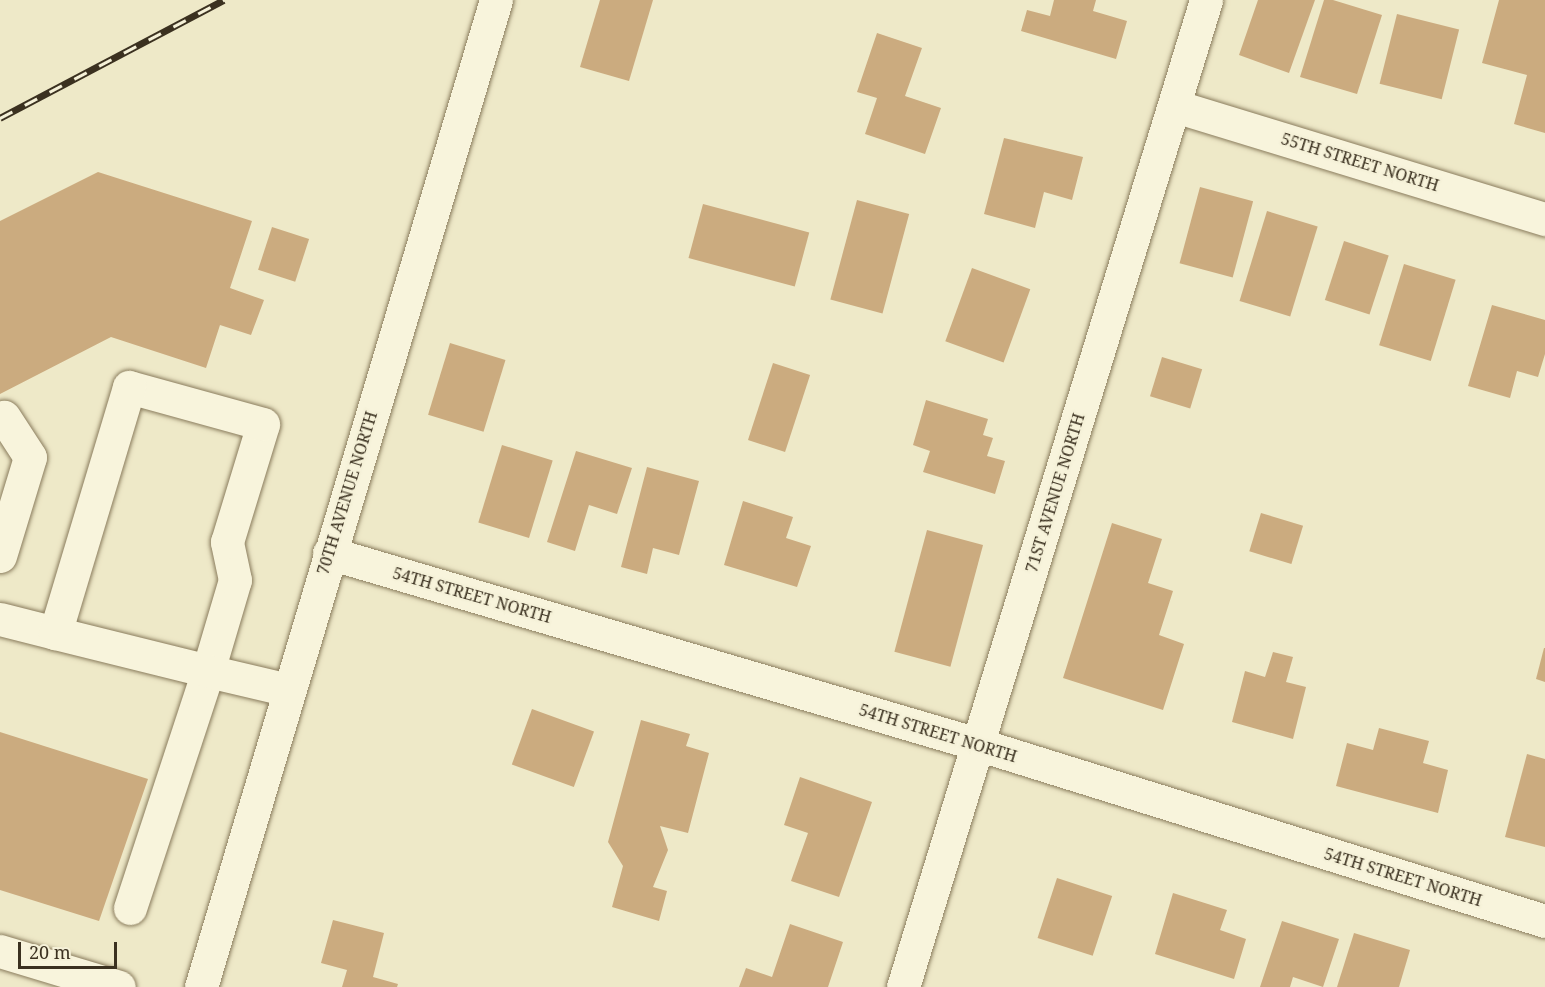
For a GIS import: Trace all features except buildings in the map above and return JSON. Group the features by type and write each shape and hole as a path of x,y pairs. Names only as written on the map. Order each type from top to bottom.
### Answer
{"street":[{"name":"70TH AVENUE NORTH","path":"201,987 496,0"},
{"name":"71ST AVENUE NORTH","path":"903,987 1206,0"},
{"name":"55TH STREET NORTH","path":"1175,106 1545,219"},
{"path":"55,633 129,387 263,424 227,542 235,580 208,671 130,908"},
{"path":"0,556 30,457 4,417"},
{"name":"54TH STREET NORTH","path":"330,553 977,744 1545,921"},
{"path":"0,619 289,690"},
{"path":"0,951 119,987"}],"railway":[{"path":"0,118 224,0"}]}
